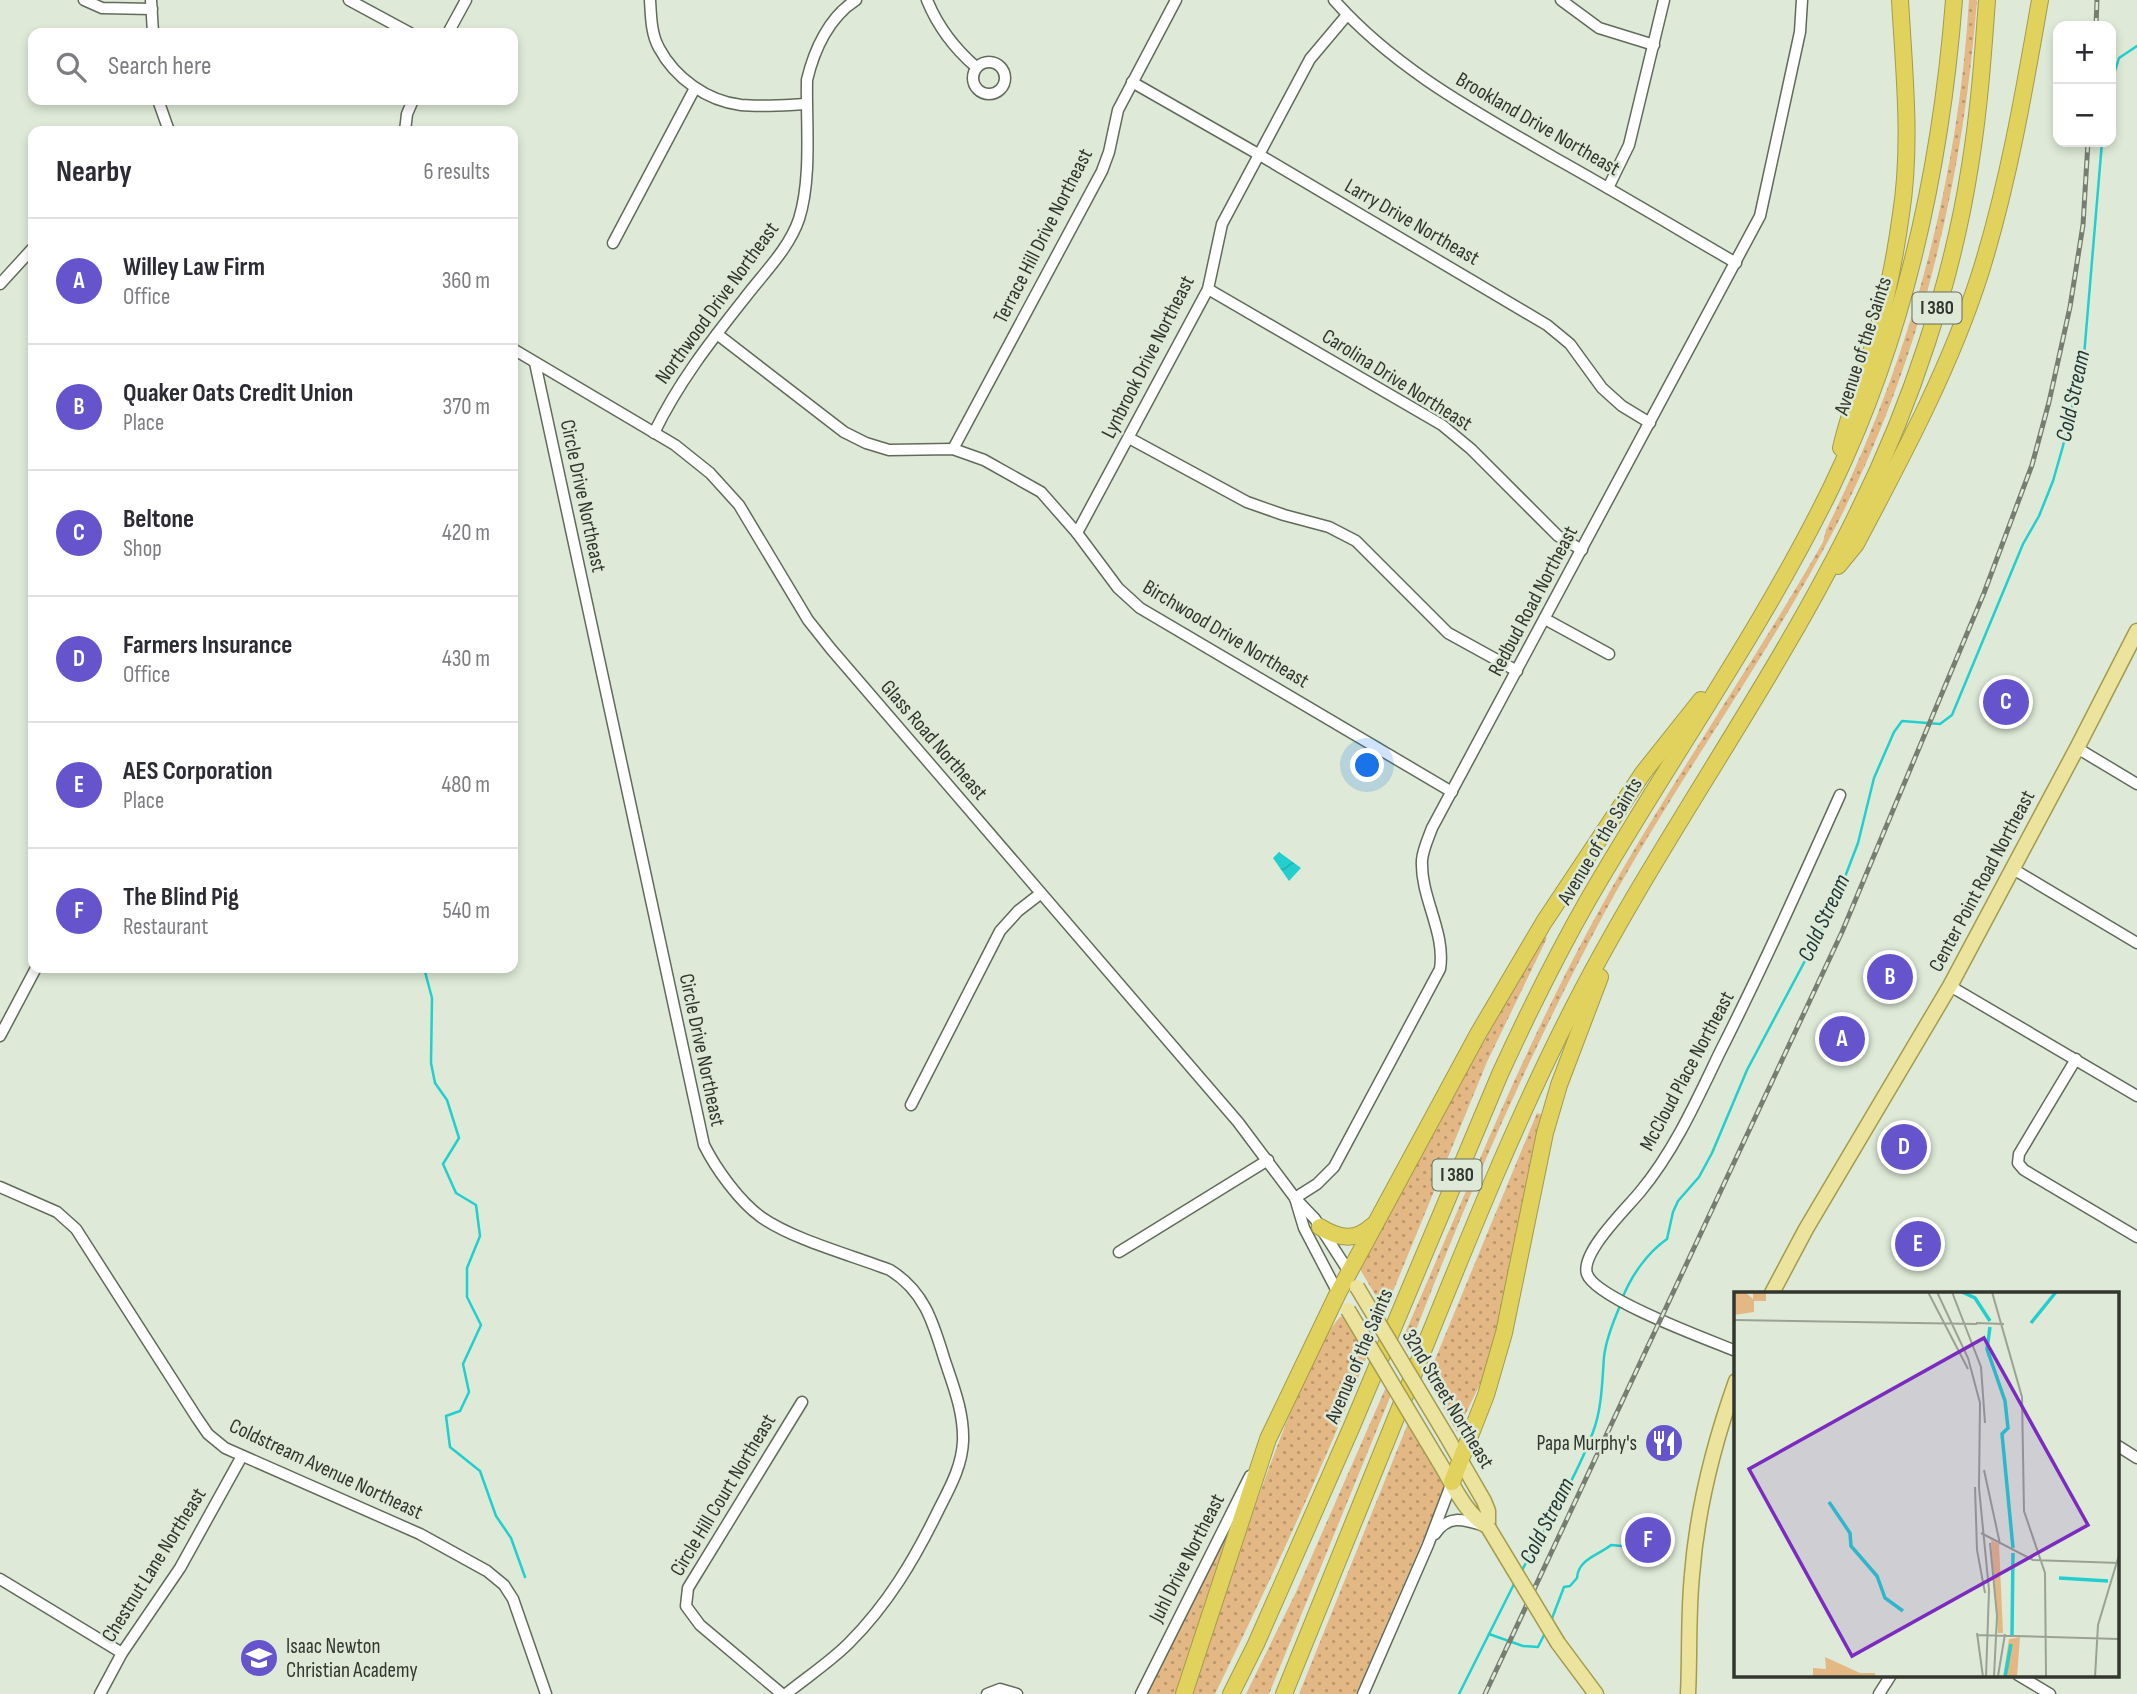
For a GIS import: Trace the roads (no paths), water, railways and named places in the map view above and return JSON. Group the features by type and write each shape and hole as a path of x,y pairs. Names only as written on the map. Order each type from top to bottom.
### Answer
{"highway":[{"path":"1833,485 1846,426 1873,344 1891,274 1902,212 1906,139 1900,0"},
{"name":"Avenue of the Saints","path":"1231,1694 1313,1516 1525,1019 1589,898 1776,592 1833,485 1857,429 1881,365 1923,216 1937,152 1948,75 1954,0"},
{"name":"I 380","path":"1284,1694 1478,1213 1570,1013 1626,913 1815,596 1860,510 1891,440 1939,302 1970,166 1981,82 1987,0"},
{"path":"1815,596 1856,544 1931,396 1956,340 1980,274 2004,189 2040,0"},
{"path":"1184,1694 1268,1439 1349,1272 1478,1034 1544,922 1643,774 1688,714 1724,676"},
{"path":"1452,1482 1486,1395 1504,1333 1545,1133 1559,1085 1575,1037 1626,913"},
{"path":"1320,1227 1339,1237 1352,1237 1366,1231 1376,1222"}],"main road":[{"name":"Center Point Road Northeast","path":"1773,1292 1806,1229 1950,986 2137,631"},
{"name":"32nd Street Northeast","path":"1349,1272 1484,1501 1488,1511 1488,1527"},
{"name":"32nd Street Northeast","path":"1338,1293 1437,1460 1474,1517 1488,1527 1559,1643 1596,1694"},
{"path":"1687,1690 1691,1583 1700,1515 1734,1388"}],"street":[{"path":"84,0 102,8 152,5 153,28"},
{"path":"349,0 401,28"},
{"path":"451,28 466,0"},
{"path":"650,0 651,20 658,47 673,68 695,88 716,99 739,105 806,104"},
{"name":"Northwood Drive Northeast","path":"654,433 671,399 716,334 784,246 798,222 806,175 807,80 818,46 829,27 856,0"},
{"path":"927,0 942,30 961,54 976,67"},
{"name":"Terrace Hill Drive Northeast","path":"953,449 1102,172 1118,110 1175,0"},
{"name":"Brookland Drive Northeast","path":"1334,0 1347,15 1407,67 1439,89 1735,263"},
{"path":"1561,0 1599,29 1654,45"},
{"path":"1608,188 1629,145 1664,0"},
{"name":"Redbud Road Northeast","path":"1295,1198 1317,1184 1334,1167 1440,969 1440,941 1422,861 1425,845 1760,216 1800,32 1802,0"},
{"name":"Lynbrook Drive Northeast","path":"1077,533 1208,289 1222,224 1258,154 1310,59 1347,15"},
{"name":"Larry Drive Northeast","path":"1132,82 1548,325 1570,344 1602,388 1622,406 1650,423"},
{"path":"612,243 695,88"},
{"path":"160,105 167,126"},
{"path":"406,126 411,105"},
{"path":"0,284 28,253"},
{"name":"Carolina Drive Northeast","path":"1208,289 1442,425 1471,449 1558,536 1582,550"},
{"name":"Birchwood Drive Northeast","path":"716,334 844,432 866,443 889,450 953,449 984,460 1041,492 1077,533 1118,588 1140,608 1452,792"},
{"name":"Glass Road Northeast","path":"518,352 695,460 739,505 808,620 1268,1160 1295,1198"},
{"name":"Circle Drive Northeast","path":"535,363 704,1145 715,1166 758,1215 776,1226 890,1270 914,1289 931,1317 960,1404 963,1443 959,1465 911,1564 890,1596 848,1644 784,1694"},
{"path":"1129,438 1247,502 1329,527 1356,541 1448,633 1517,671"},
{"path":"1545,619 1609,654"},
{"path":"2077,748 2137,784"},
{"name":"McCloud Place Northeast","path":"1734,1350 1673,1326 1602,1291 1592,1284 1587,1273 1587,1264 1593,1251 1652,1178 1679,1136 1767,960 1840,794"},
{"path":"2013,869 2137,943"},
{"path":"911,1105 1000,931 1018,911 1040,894"},
{"path":"0,1036 34,973"},
{"path":"1950,986 2137,1096"},
{"path":"2076,1059 2019,1154 2018,1163 2024,1170 2137,1237"},
{"path":"1119,1252 1268,1160"},
{"name":"Coldstream Avenue Northeast","path":"0,1187 44,1205 68,1220 208,1434 225,1448 420,1534 487,1571 504,1585 513,1599 546,1694"},
{"name":"32nd Street Northeast","path":"1295,1198 1320,1227 1349,1272"},
{"name":"32nd Street Northeast","path":"1295,1198 1304,1228 1338,1293"},
{"name":"Circle Hill Court Northeast","path":"784,1694 699,1625 686,1606 688,1588 802,1402"},
{"name":"Juhl Drive Northeast","path":"1141,1694 1268,1439"},
{"path":"2120,1447 2137,1458"},
{"name":"Chestnut Lane Northeast","path":"100,1694 122,1653 180,1568 242,1456"},
{"path":"1363,1694 1428,1545 1452,1482"},
{"path":"1428,1545 1436,1531 1449,1520 1460,1519 1488,1527"},
{"path":"0,1579 122,1653"},
{"path":"1879,1694 1890,1676"},
{"path":"2020,1676 2050,1694"},
{"path":"987,1694 1000,1689 1017,1694"}],"water":[{"path":"1279,852 1301,868 1289,881 1273,858"}],"waterway":[{"name":"Cold Stream","path":"2116,68 2119,58 2137,46"},
{"name":"Cold Stream","path":"1622,1299 1640,1266 1667,1239 1678,1201 1699,1177 1712,1153 1747,1070 1833,908 1858,843 1874,778 1894,732 1902,721 1940,724 1952,715 2023,544 2039,516 2063,446 2084,356 2102,147"},
{"path":"425,973 432,998 431,1063 435,1083 447,1100 459,1138 443,1164 456,1193 476,1205 480,1236 467,1268 467,1297 481,1325 463,1364 469,1392 460,1411 446,1416 450,1447 480,1471 496,1516 511,1538 525,1577"},
{"name":"Cold Stream","path":"1521,1572 1569,1486 1593,1432 1600,1405 1606,1344 1620,1306"},
{"path":"1551,1621 1564,1587 1570,1586 1577,1578 1585,1562 1611,1545 1622,1546 1635,1552"},
{"name":"Cold Stream","path":"1459,1694 1514,1584"},
{"path":"1489,1634 1523,1646 1538,1647 1545,1633"}],"railway":[{"path":"2096,21 2097,0"},
{"path":"1485,1694 1842,932 1984,593 2032,465 2049,402 2070,307 2083,225 2088,147"}],"place":[{"name":"Beltone","path":"2006,702"},
{"name":"Quaker Oats Credit Union","path":"1890,977"},
{"name":"Willey Law Firm","path":"1842,1039"},
{"name":"Farmers Insurance","path":"1904,1147"},
{"name":"AES Corporation","path":"1918,1244"},
{"name":"Papa Murphy's","path":"1664,1443"},
{"name":"The Blind Pig","path":"1648,1540"},
{"name":"Isaac Newton Christian Academy","path":"259,1658"}]}
